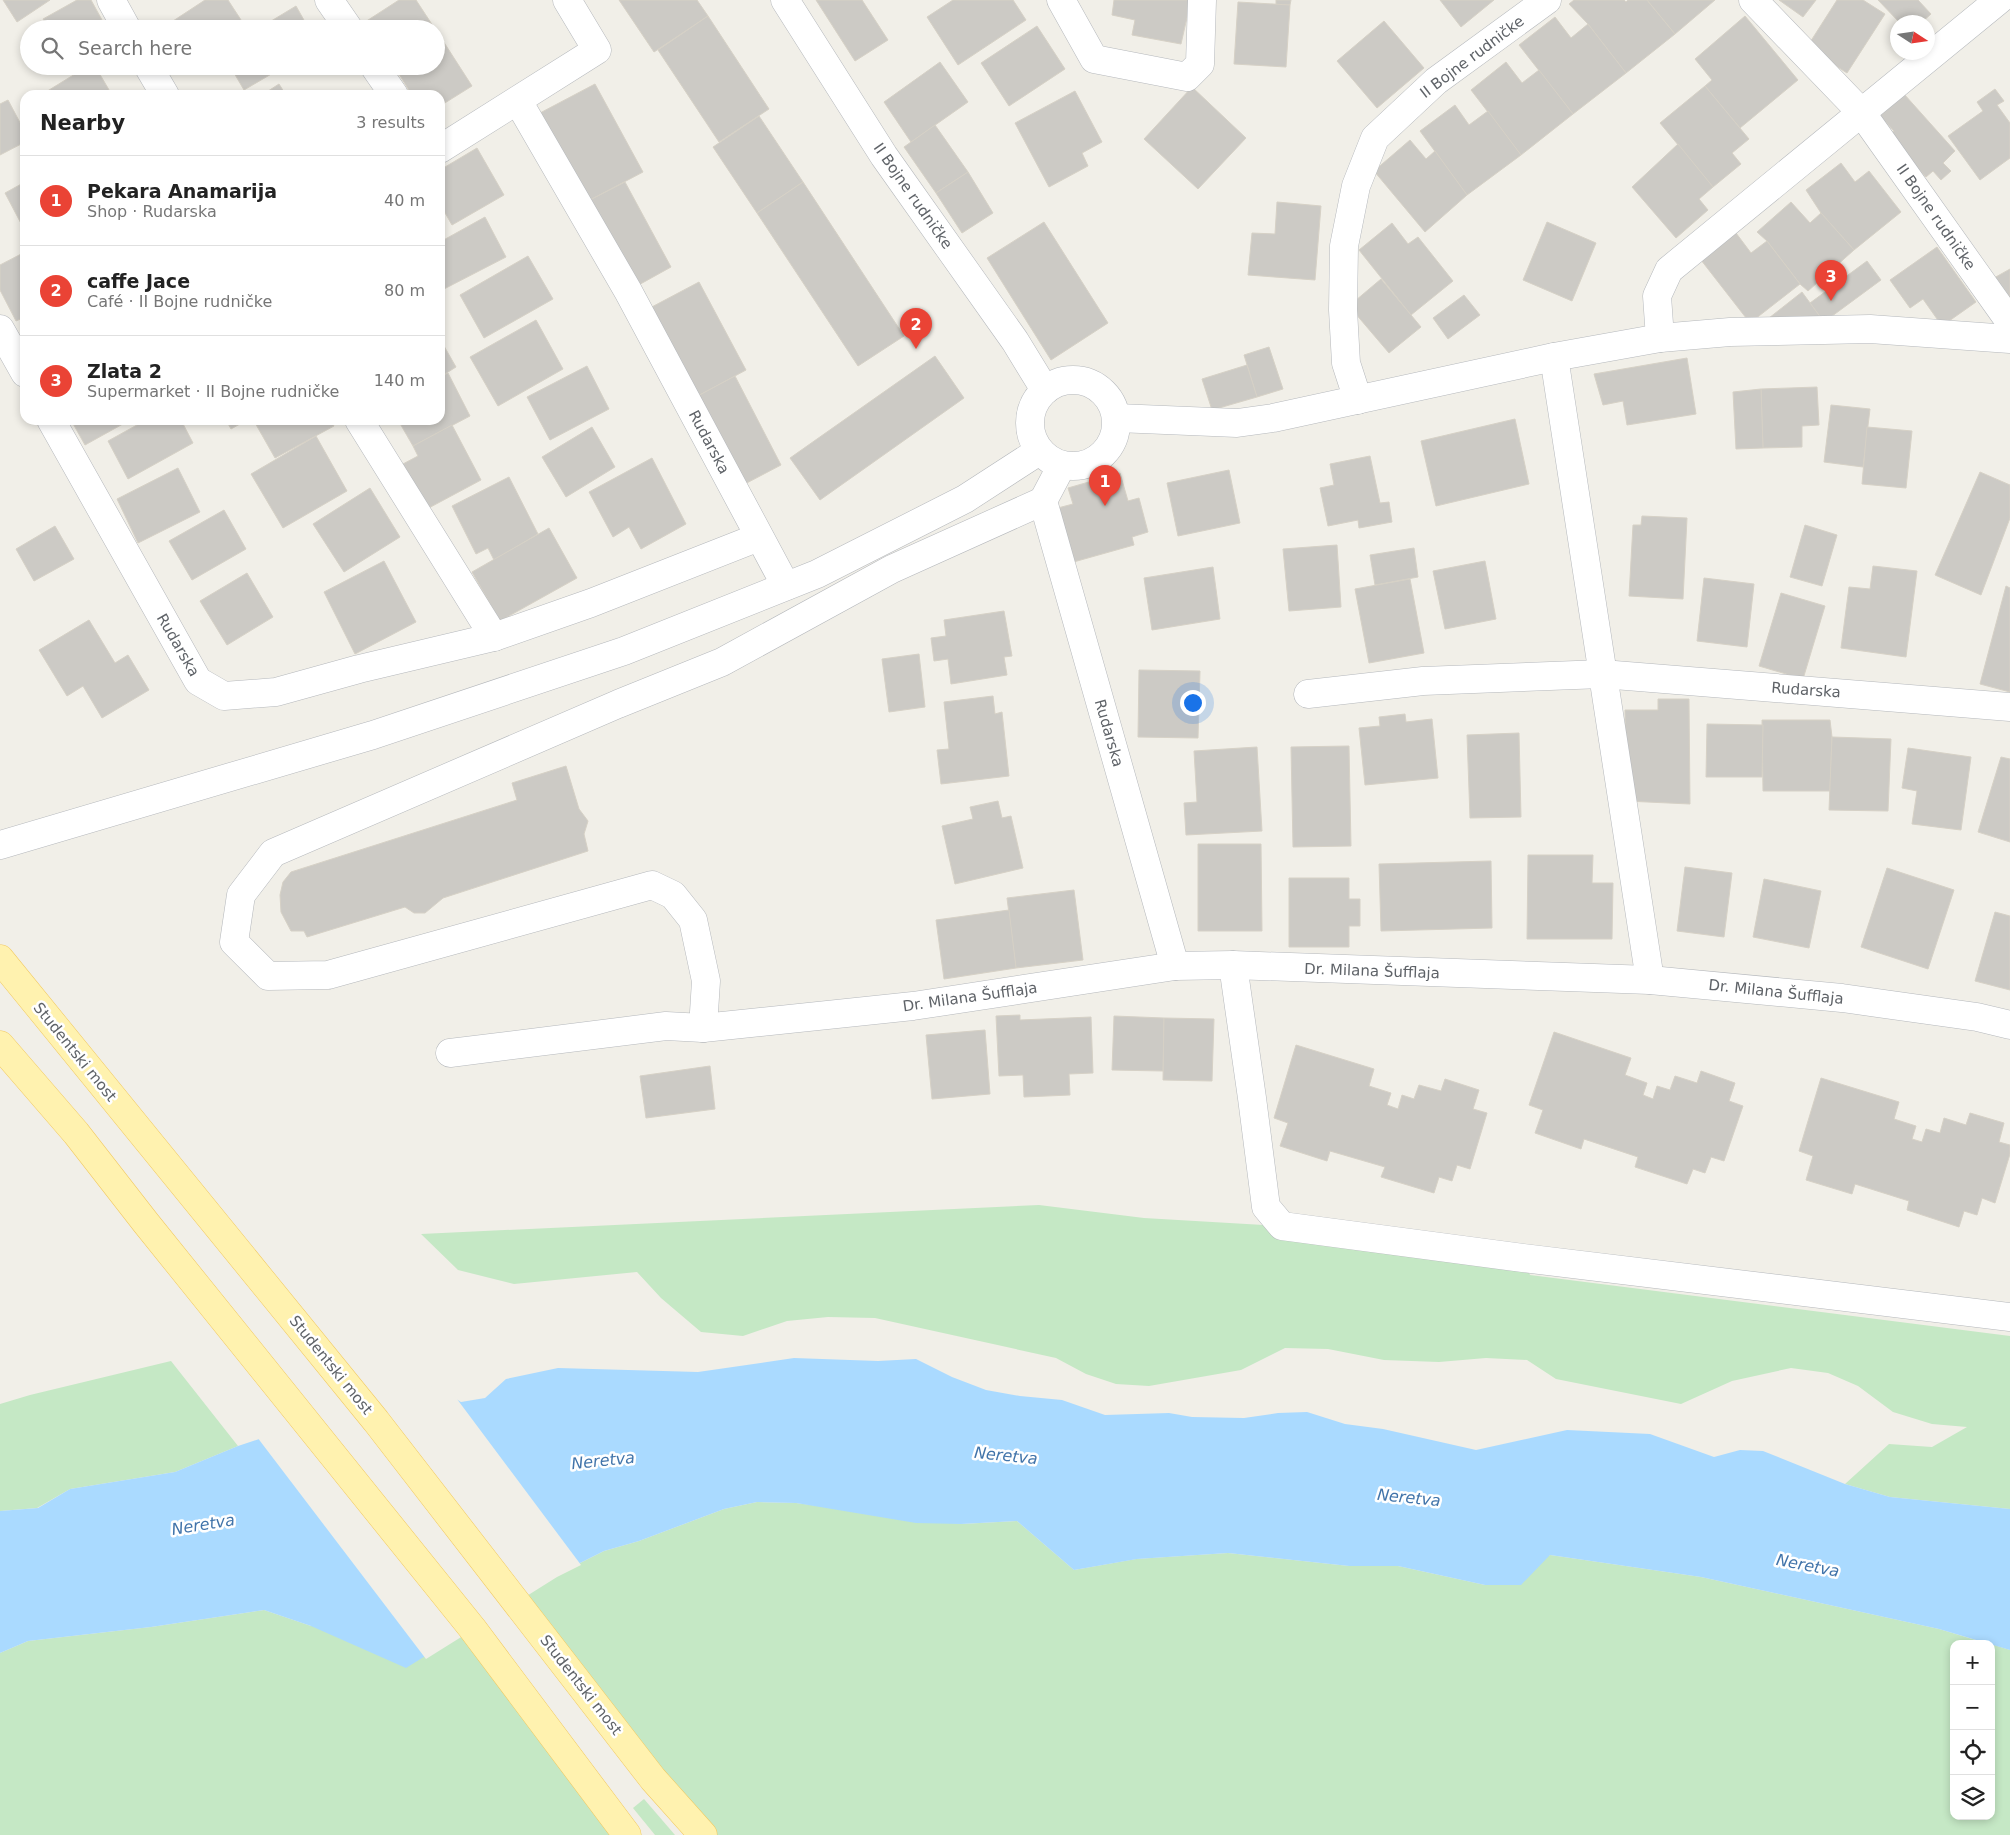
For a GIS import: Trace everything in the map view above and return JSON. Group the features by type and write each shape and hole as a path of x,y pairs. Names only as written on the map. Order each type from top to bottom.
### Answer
{"main road":[{"name":"Studentski most","path":"0,959 376,1420 653,1779 703,1835"},
{"path":"0,1045 76,1133 146,1223 472,1628 619,1825"}],"street":[{"path":"111,0 122,20"},
{"path":"329,0 343,20"},
{"path":"445,147 597,50 567,0"},
{"name":"II Bojne rudničke","path":"785,0 884,156 1015,341 1045,390"},
{"path":"1061,0 1094,59 1187,76 1200,64 1202,0"},
{"name":"II Bojne rudničke","path":"1358,400 1346,363 1343,310 1344,246 1356,186 1375,138 1436,81 1547,0"},
{"name":"II Bojne rudničke","path":"1754,0 1861,112 2010,322"},
{"path":"1660,338 1657,296 1669,270 1999,0"},
{"path":"153,75 162,90"},
{"path":"380,75 391,90"},
{"name":"Rudarska","path":"54,425 198,681 224,696 276,692 359,669 494,637 591,603 759,537 628,291 518,101"},
{"path":"0,329 20,364"},
{"path":"1117,418 1236,423 1273,418 1554,357 1660,338 1730,332 1870,329 2010,339"},
{"path":"1554,357 1650,980"},
{"path":"1072,380 1085,382 1098,388 1108,398 1117,418 1114,437 1108,449 1099,458 1075,467 1062,465 1050,460 1039,451 1033,439 1030,426 1031,412 1036,400 1045,390 1058,383 1072,380"},
{"path":"362,425 494,637"},
{"path":"0,845 373,735 624,650 817,574 965,498 1039,451"},
{"path":"703,1028 706,981 693,920 673,895 652,886 328,975 268,976 234,942 241,895 273,853 618,704 722,662 892,569 1043,501 1062,465"},
{"name":"Rudarska","path":"1043,501 1175,966"},
{"path":"759,537 786,586"},
{"name":"Rudarska","path":"1308,694 1423,680 1602,674 2010,707"},
{"path":"1233,965 1266,1207 1282,1226 1524,1258 2010,1317"},
{"name":"Dr. Milana Šufflaja","path":"450,1053 666,1026 703,1028 913,1006 1175,966 1233,965 1650,980 1842,998 1977,1016 2010,1025"}],"green space":[{"path":"1039,1205 1144,1218 1282,1226 1523,1258 1530,1275 2010,1336 2010,1509 1890,1497 1845,1484 1889,1444 1932,1447 1967,1427 1932,1424 1893,1412 1858,1386 1828,1373 1791,1368 1732,1381 1681,1404 1556,1379 1527,1360 1486,1358 1439,1362 1384,1360 1328,1349 1285,1348 1241,1370 1149,1386 1116,1384 1086,1374 1056,1358 875,1318 828,1317 787,1321 743,1336 701,1332 661,1298 637,1272 514,1284 458,1270 421,1234"},
{"path":"171,1361 238,1446 175,1472 70,1489 37,1508 0,1511 0,1404"},
{"path":"757,1502 796,1503 961,1524 1017,1521 1074,1570 1136,1559 1228,1553 1349,1566 1398,1566 1485,1585 1550,1555 1701,1577 1939,1629 1976,1640 1950,1640 1950,1820 1995,1820 1995,1645 2010,1650 2010,1835 703,1835 515,1600 556,1575 604,1551 639,1541 724,1509"},
{"path":"264,1610 311,1626 472,1628 615,1835 0,1835 0,1653 28,1641 151,1627"},
{"path":"644,1799 675,1835 655,1835 633,1808"}],"water":[{"name":"Neretva","path":"794,1358 878,1361 916,1359 952,1377 986,1390 1020,1396 1062,1400 1105,1415 1169,1413 1192,1417 1244,1418 1278,1413 1307,1412 1345,1424 1383,1429 1476,1450 1567,1430 1650,1434 1714,1457 1740,1450 1763,1451 1845,1484 1890,1497 2010,1509 2010,1650 1995,1646 1995,1640 1976,1640 1939,1629 1701,1577 1550,1555 1521,1585 1485,1585 1398,1566 1349,1566 1228,1553 1137,1559 1074,1570 1017,1521 961,1524 916,1523 796,1503 757,1502 724,1509 639,1541 604,1551 556,1575 406,1668 311,1626 264,1610 151,1627 28,1641 0,1653 0,1511 38,1508 70,1489 175,1472 238,1446 399,1392 438,1388 461,1402 485,1398 506,1379 558,1368 698,1372"}],"pier":[{"path":"439,1386 454,1395 581,1565 557,1577 426,1659 257,1437 398,1390"}],"building":[{"path":"3,0 50,0 17,22"},
{"path":"77,0 91,0 102,20 44,20"},
{"path":"205,0 228,0 241,20 175,20"},
{"path":"399,0 416,0 429,20 368,20"},
{"path":"619,0 697,0 708,16 654,52"},
{"path":"816,0 862,0 888,40 855,61"},
{"path":"953,0 1013,0 1026,20 958,65 927,17"},
{"path":"1114,0 1191,0 1181,44 1132,35 1135,20 1112,15"},
{"path":"1276,0 1291,0 1290,5 1276,5"},
{"path":"1440,0 1494,0 1461,27"},
{"path":"1574,0 1624,0 1626,2 1628,0 1647,0 1675,34 1626,73 1588,24 1569,4"},
{"path":"1647,0 1715,0 1675,34"},
{"path":"1779,0 1816,0 1803,17"},
{"path":"1837,0 1863,0 1885,14 1847,73 1807,47"},
{"path":"1878,0 1918,0 1931,14 1930,15 1892,15"},
{"path":"1238,2 1290,5 1286,67 1234,64"},
{"path":"296,6 304,20 273,20"},
{"path":"708,16 769,109 719,142 658,50"},
{"path":"1745,16 1798,80 1740,128 1705,86 1712,80 1695,59"},
{"path":"1555,17 1571,38 1588,24 1626,73 1573,114 1519,45"},
{"path":"1384,21 1424,68 1377,108 1337,61"},
{"path":"1037,26 1065,69 1009,106 981,63"},
{"path":"445,44 472,86 445,103 445,90 409,90 400,75 445,75"},
{"path":"940,62 968,102 911,142 884,102"},
{"path":"1506,62 1522,83 1539,70 1573,114 1521,155 1471,90"},
{"path":"73,75 100,75 109,90 49,90"},
{"path":"235,75 270,75 244,90"},
{"path":"279,84 283,90 270,90"},
{"path":"595,84 643,172 588,201 540,113"},
{"path":"1705,86 1749,139 1732,153 1741,164 1713,187 1660,123"},
{"path":"1192,87 1246,138 1198,189 1144,139"},
{"path":"1995,89 2004,101 1997,105 2010,123 2010,158 1980,180 1948,136 1983,111 1977,102"},
{"path":"1075,91 1102,142 1082,153 1088,166 1049,187 1015,123"},
{"path":"1904,94 1955,151 1943,163 1951,171 1941,180 1933,171 1926,177 1888,136 1894,131 1880,116"},
{"path":"8,100 20,123 20,145 0,155 0,104"},
{"path":"1455,105 1469,125 1488,111 1521,155 1467,195 1420,131"},
{"path":"759,116 803,182 757,213 713,147"},
{"path":"935,125 968,172 936,193 904,147"},
{"path":"1410,140 1426,159 1435,151 1467,195 1425,232 1374,171"},
{"path":"1678,144 1713,187 1699,199 1708,210 1676,238 1632,187"},
{"path":"477,148 504,195 452,225 445,213 445,167"},
{"path":"1841,163 1855,182 1869,171 1901,212 1854,250 1821,213 1806,190"},
{"path":"968,172 993,213 962,233 936,193"},
{"path":"625,182 671,267 635,287 588,201"},
{"path":"803,182 904,336 858,366 757,213"},
{"path":"20,185 20,222 5,193"},
{"path":"1277,202 1321,206 1315,280 1248,275 1252,233 1275,234"},
{"path":"1791,202 1810,223 1821,213 1854,250 1808,291 1800,284 1767,241 1757,232"},
{"path":"485,217 506,257 445,288 445,239"},
{"path":"1044,222 1108,323 1051,360 987,258"},
{"path":"1547,222 1596,243 1572,301 1523,280"},
{"path":"1392,223 1408,244 1418,237 1453,281 1411,315 1359,250"},
{"path":"1736,233 1751,253 1767,241 1800,284 1750,323 1701,260"},
{"path":"1937,247 1976,302 1942,326 1923,299 1910,308 1890,280"},
{"path":"20,255 20,319 16,321 0,290 0,265"},
{"path":"528,256 553,299 484,338 460,295"},
{"path":"1867,261 1881,280 1824,322 1810,303"},
{"path":"2010,269 2010,306 1994,278"},
{"path":"1381,279 1421,327 1389,353 1349,306"},
{"path":"699,282 746,370 694,398 648,309"},
{"path":"1802,292 1824,322 1769,318"},
{"path":"1464,295 1480,315 1448,339 1433,318"},
{"path":"536,320 563,369 498,406 470,357"},
{"path":"1269,347 1283,389 1257,397 1244,355"},
{"path":"445,348 456,367 445,374"},
{"path":"935,356 964,398 820,500 790,458"},
{"path":"1687,358 1696,414 1627,425 1623,401 1603,405 1594,374"},
{"path":"1247,365 1257,397 1212,410 1202,379"},
{"path":"587,366 609,409 550,440 527,397"},
{"path":"448,373 470,416 413,446 401,425 445,425 445,374"},
{"path":"735,376 781,465 741,486 694,398"},
{"path":"1817,387 1819,425 1802,426 1802,447 1763,448 1761,389"},
{"path":"1761,389 1763,448 1736,449 1733,392"},
{"path":"1831,405 1870,409 1863,467 1824,462"},
{"path":"1515,419 1529,484 1436,506 1421,441"},
{"path":"74,425 121,425 85,445"},
{"path":"137,425 184,425 193,443 128,479 108,441"},
{"path":"229,425 238,425 231,429"},
{"path":"256,425 334,426 275,458"},
{"path":"452,425 481,480 425,510 401,465 418,456 413,446"},
{"path":"592,427 615,467 566,497 542,457"},
{"path":"1867,427 1912,431 1906,488 1862,484"},
{"path":"316,436 347,491 283,528 251,474"},
{"path":"1370,456 1380,503 1389,502 1392,522 1359,528 1358,520 1328,526 1320,488 1334,485 1330,464"},
{"path":"652,458 686,524 641,549 629,527 613,537 589,492"},
{"path":"178,468 200,512 138,543 117,499"},
{"path":"1229,470 1240,523 1178,536 1167,483"},
{"path":"1980,472 2010,485 2010,518 1981,595 1935,575"},
{"path":"1120,473 1128,501 1139,498 1148,532 1132,537 1134,545 1070,563 1054,509 1073,504 1068,488"},
{"path":"509,477 538,534 494,560 488,548 476,554 452,506"},
{"path":"370,488 400,537 344,572 313,524"},
{"path":"224,510 246,549 192,580 169,541"},
{"path":"1642,516 1687,518 1683,599 1629,596 1633,525 1641,525"},
{"path":"1805,525 1837,535 1822,586 1790,577"},
{"path":"55,526 74,559 34,581 16,549"},
{"path":"549,528 577,578 500,621 472,572"},
{"path":"1337,545 1341,607 1289,611 1283,549"},
{"path":"1414,548 1418,577 1375,585 1370,555"},
{"path":"384,561 416,622 355,654 324,592"},
{"path":"1485,561 1496,619 1445,629 1433,571"},
{"path":"1873,566 1917,571 1906,657 1841,648 1849,587 1870,589"},
{"path":"1213,567 1220,619 1152,630 1144,578"},
{"path":"247,573 273,617 227,645 200,601"},
{"path":"1704,578 1754,584 1747,647 1697,641"},
{"path":"1410,579 1424,653 1369,663 1355,589"},
{"path":"2006,586 2010,588 2010,692 1980,684"},
{"path":"1781,593 1825,606 1803,679 1759,666"},
{"path":"1004,611 1012,656 1004,657 1007,675 951,684 948,659 934,661 931,638 946,636 944,620"},
{"path":"89,620 115,663 128,655 149,690 102,718 83,686 67,696 39,650"},
{"path":"919,654 925,707 889,712 882,659"},
{"path":"1139,670 1200,671 1198,738 1138,737"},
{"path":"993,696 995,714 1002,712 1009,776 941,784 937,750 949,749 944,702"},
{"path":"1658,699 1689,699 1690,804 1626,801 1625,710 1658,710"},
{"path":"1405,714 1406,722 1432,719 1438,778 1365,785 1359,728 1380,726 1379,717"},
{"path":"1762,720 1830,720 1832,737 1830,791 1763,791"},
{"path":"1707,724 1763,725 1762,777 1706,777"},
{"path":"1519,733 1521,817 1470,818 1467,735"},
{"path":"1832,737 1891,739 1888,811 1829,810"},
{"path":"1349,746 1351,846 1293,847 1291,747"},
{"path":"1257,747 1262,831 1186,835 1184,803 1197,802 1194,751"},
{"path":"1908,748 1971,757 1961,830 1912,824 1917,791 1902,788"},
{"path":"2001,757 2010,759 2010,842 1978,832"},
{"path":"566,766 579,809 588,821 584,834 588,851 443,898 425,913 414,913 405,907 307,937 304,931 291,931 281,912 280,895 283,882 291,872 517,800 512,783"},
{"path":"998,801 1002,818 1011,816 1023,868 955,884 942,826 973,819 970,807"},
{"path":"1198,844 1261,844 1262,931 1198,931"},
{"path":"1528,855 1593,855 1592,883 1613,883 1612,939 1527,939"},
{"path":"1491,861 1492,928 1381,931 1379,864"},
{"path":"1685,867 1732,873 1724,937 1677,931"},
{"path":"1887,868 1954,890 1928,969 1861,947"},
{"path":"1289,878 1349,878 1349,899 1360,899 1360,926 1349,926 1349,947 1289,947"},
{"path":"1764,879 1821,891 1809,948 1753,937"},
{"path":"1074,890 1083,960 1016,968 1007,898"},
{"path":"1009,910 1016,968 944,979 936,920"},
{"path":"1995,912 2010,916 2010,990 1975,981"},
{"path":"1020,1015 1020,1020 1091,1017 1093,1073 1069,1074 1070,1095 1024,1097 1023,1075 999,1076 996,1016"},
{"path":"1114,1016 1164,1018 1163,1071 1112,1070"},
{"path":"1164,1018 1214,1019 1212,1081 1163,1080"},
{"path":"985,1030 990,1094 932,1099 926,1035"},
{"path":"1554,1032 1631,1058 1625,1075 1647,1083 1643,1095 1653,1099 1657,1086 1670,1090 1675,1076 1697,1083 1701,1071 1735,1083 1729,1101 1743,1106 1724,1161 1711,1157 1705,1173 1693,1169 1687,1184 1635,1167 1638,1157 1584,1139 1581,1149 1535,1133 1543,1110 1529,1105"},
{"path":"1296,1045 1374,1069 1369,1086 1391,1093 1387,1105 1398,1109 1402,1095 1414,1099 1419,1085 1441,1091 1445,1079 1479,1090 1473,1109 1487,1113 1470,1169 1457,1165 1452,1181 1439,1177 1434,1193 1381,1177 1385,1167 1330,1151 1327,1161 1280,1146 1288,1123 1274,1118"},
{"path":"710,1066 715,1109 646,1118 640,1076"},
{"path":"1821,1078 1899,1102 1894,1119 1916,1126 1912,1139 1922,1142 1926,1129 1940,1133 1944,1118 1966,1125 1970,1113 2004,1123 1999,1142 2010,1145 2010,1154 1995,1203 1982,1198 1977,1215 1964,1211 1959,1227 1907,1210 1909,1201 1855,1184 1852,1194 1806,1180 1813,1156 1799,1151"}],"place":[{"name":"Zlata 2","path":"1831,301"},
{"name":"caffe Jace","path":"916,349"},
{"name":"Pekara Anamarija","path":"1105,506"}]}
